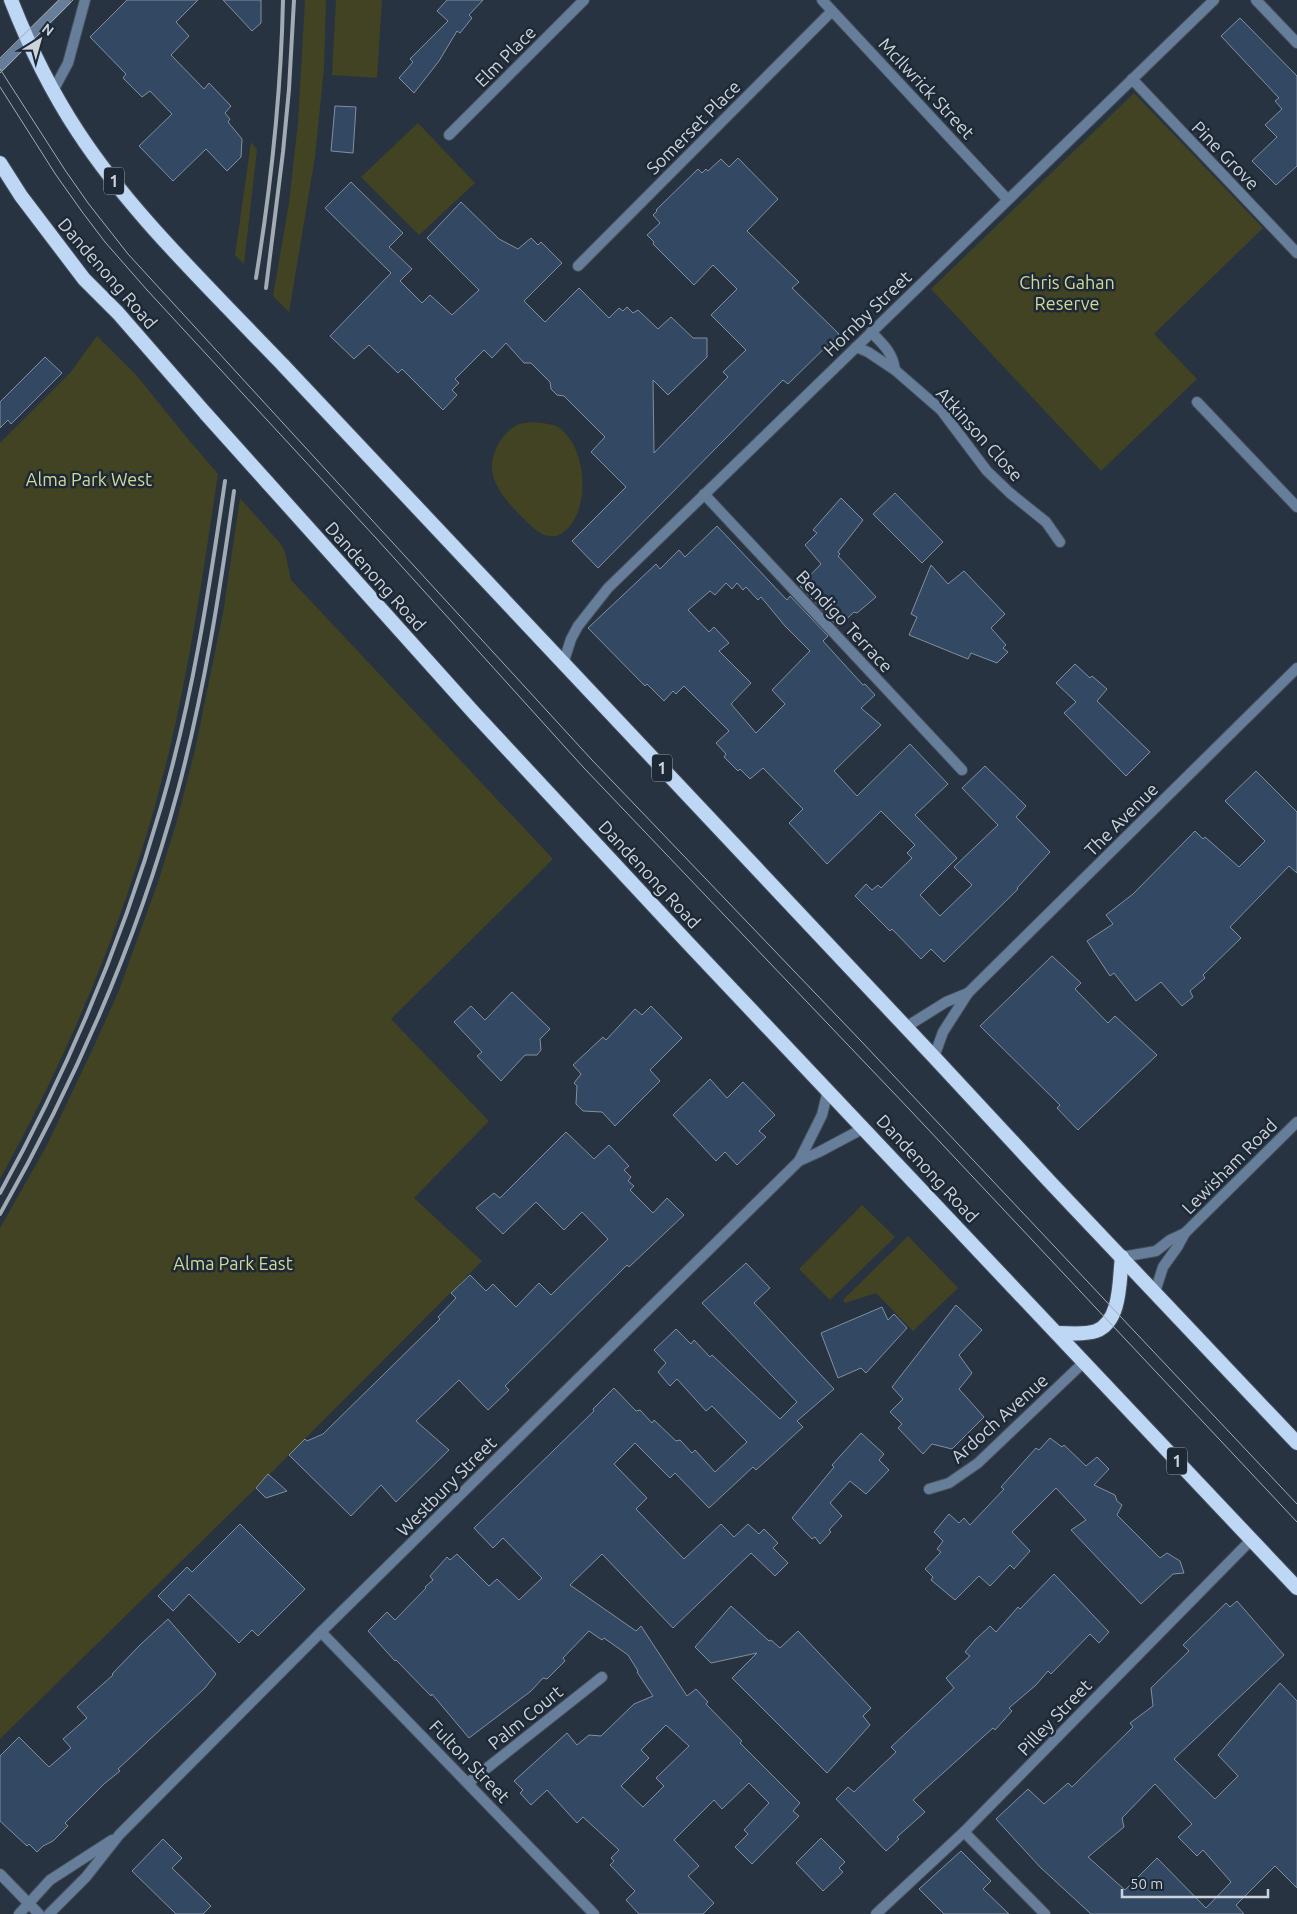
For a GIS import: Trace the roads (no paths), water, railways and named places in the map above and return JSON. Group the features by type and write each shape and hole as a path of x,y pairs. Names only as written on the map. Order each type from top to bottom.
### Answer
{"highway":[{"name":"1","path":"11,0 53,91 78,132 107,172 170,247 1297,1443"},
{"name":"Dandenong Road","path":"0,163 21,196 79,273 118,313 475,714 1297,1588"},
{"path":"1058,1333 1088,1332 1097,1330 1108,1322 1116,1304 1122,1257"}],"street":[{"path":"0,66 66,0"},
{"path":"53,91 68,63 85,0"},
{"name":"Elm Place","path":"449,136 584,0"},
{"name":"McIlwrick Street","path":"822,0 1007,200"},
{"name":"Hornby Street","path":"563,664 571,639 578,626 608,588 1214,0"},
{"path":"1256,0 1297,43"},
{"name":"Somerset Place","path":"578,266 832,11"},
{"name":"Pine Grove","path":"1132,79 1297,253"},
{"name":"Atkinson Close","path":"871,332 890,353 895,370"},
{"name":"Atkinson Close","path":"856,347 868,352 895,370 941,410 978,460 998,482 1046,522 1060,542"},
{"path":"1197,402 1297,506"},
{"name":"Bendigo Terrace","path":"704,494 962,770"},
{"name":"The Avenue","path":"934,1057 943,1032 968,993 1297,668"},
{"name":"The Avenue","path":"906,1027 946,1002 968,993"},
{"name":"Westbury Street","path":"49,1914 86,1877 119,1835 321,1632 799,1161 822,1115 828,1090"},
{"name":"Lewisham Road","path":"1155,1292 1163,1267 1185,1233 1297,1122"},
{"name":"Westbury Street","path":"799,1161 864,1128"},
{"name":"Lewisham Road","path":"1122,1257 1156,1251 1170,1240 1185,1233"},
{"name":"Ardoch Avenue","path":"930,1489 949,1483 978,1463 1013,1432 1084,1362"},
{"name":"Pilley Street","path":"876,1914 964,1832 1252,1539"},
{"name":"Fulton Street","path":"321,1632 594,1914"},
{"name":"Palm Court","path":"468,1783 602,1677"},
{"path":"964,1832 1044,1914"},
{"name":"Westbury Street","path":"19,1914 50,1880 119,1835"},
{"path":"0,1874 39,1914"}],"tram line":[{"path":"0,58 59,0"},
{"path":"0,73 73,0"},
{"path":"0,69 65,170 128,254 592,760 861,1041 1297,1504"},
{"path":"0,87 56,175 83,213 105,242 147,290 376,538 584,768 910,1110 1297,1522"}],"railway":[{"path":"256,278 274,139 280,70 283,0"},
{"path":"266,288 283,152 294,0"},
{"path":"0,1193 25,1147 71,1052 111,956 146,857 172,767 191,686 206,605 225,481"},
{"path":"0,1214 54,1112 102,1008 124,954 162,846 196,716 217,604 234,491"}],"park label":[{"name":"Chris Gahan Reserve","path":"1067,292"},
{"name":"Alma Park West","path":"89,479"},
{"name":"Alma Park East","path":"233,1263"}]}
